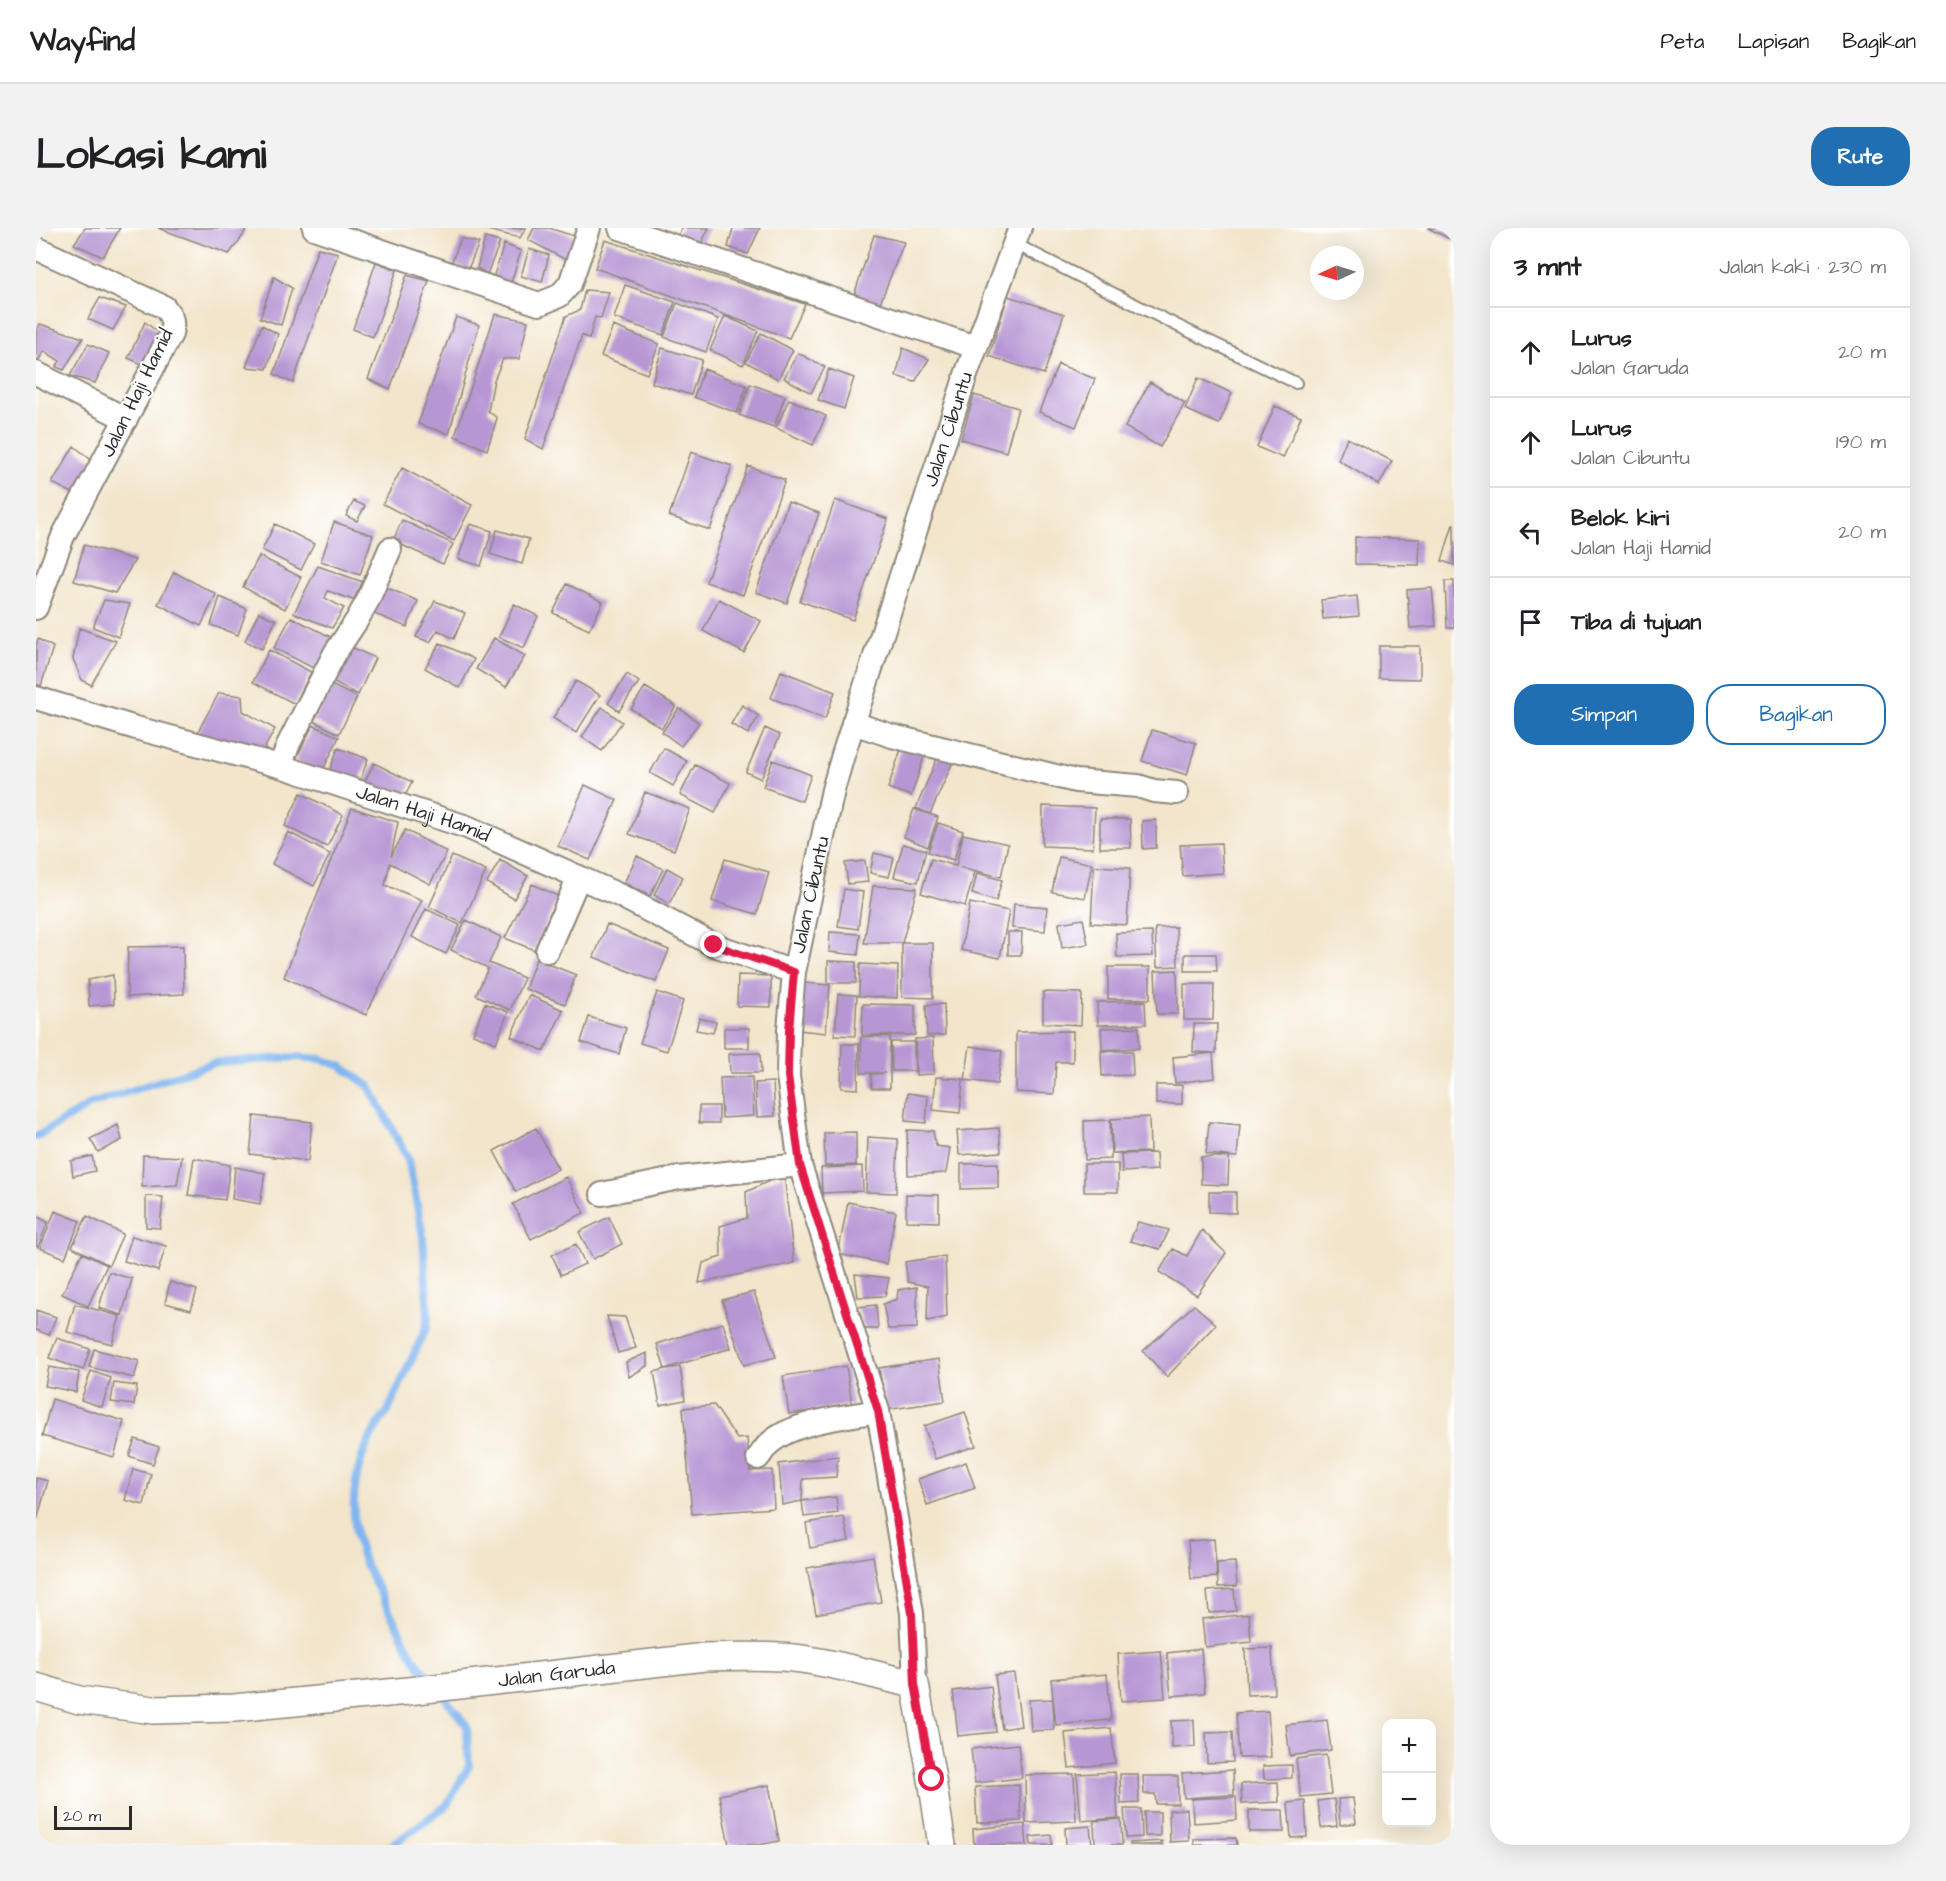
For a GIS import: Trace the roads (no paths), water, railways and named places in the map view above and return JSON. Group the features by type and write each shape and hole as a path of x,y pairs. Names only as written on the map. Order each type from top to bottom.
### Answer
{"street":[{"path":"314,228 538,304 559,296 570,284 589,228"},
{"path":"620,228 975,347"},
{"name":"Jalan Cibuntu","path":"915,1684 912,1613 878,1411 800,1165 788,1076 789,1030 794,972 833,789 975,347 1017,236"},
{"name":"Jalan Haji Hamid","path":"36,248 164,307 171,315 173,323 171,334 63,536 36,608"},
{"path":"36,373 126,419"},
{"path":"280,766 289,743 335,653 368,600 390,549"},
{"name":"Jalan Haji Hamid","path":"36,699 280,766 467,827 653,912 714,945 794,972"},
{"path":"853,723 892,736 1076,781 1138,786 1154,791 1177,793"},
{"path":"547,951 579,877"},
{"path":"602,1194 679,1178 800,1165"},
{"path":"758,1458 770,1443 781,1435 815,1424 878,1411"},
{"name":"Jalan Garuda","path":"36,1687 98,1704 153,1710 234,1708 408,1691 705,1657 741,1656 793,1658 915,1684"},
{"path":"915,1684 942,1845"}],"lane":[{"path":"1017,236 1176,325 1296,383"}],"waterway":[{"path":"36,1137 91,1104 214,1063 296,1057 321,1059 341,1066 369,1086 408,1159 423,1236 428,1316 426,1328 388,1411 376,1428 359,1466 355,1486 355,1526 366,1566 413,1657 433,1682"},
{"path":"392,1845 447,1805 469,1766 467,1726 442,1694"}]}
